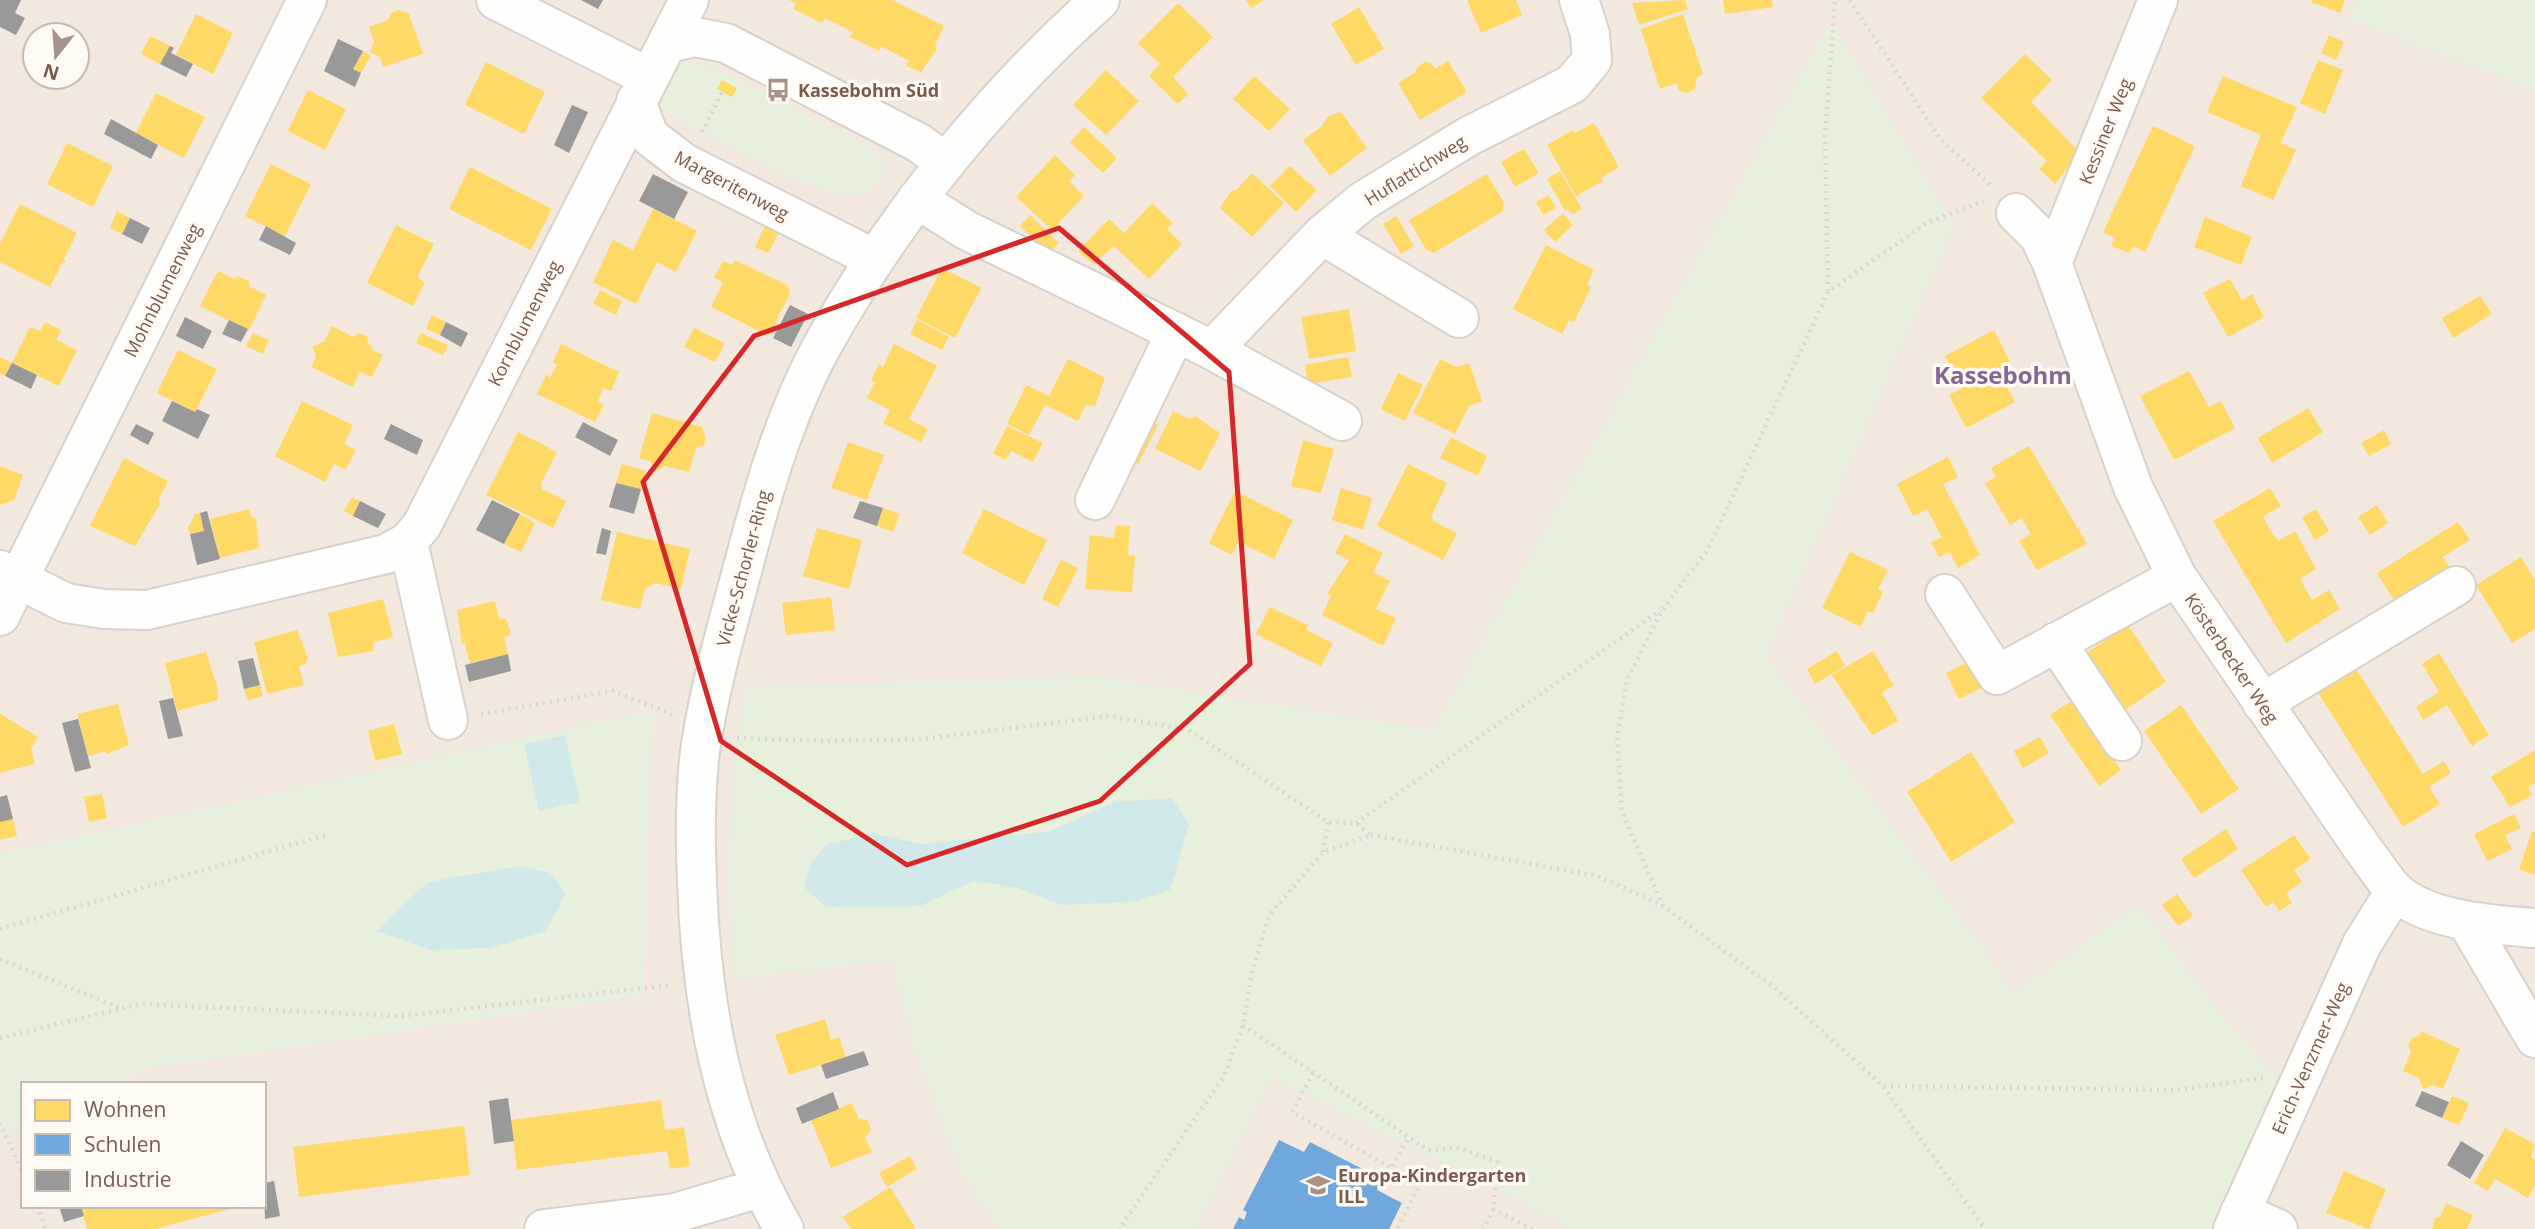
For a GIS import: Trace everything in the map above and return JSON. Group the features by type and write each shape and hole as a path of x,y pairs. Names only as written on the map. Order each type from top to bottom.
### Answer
{"street":[{"name":"Mohnblumenweg","path":"9,575 307,0"},
{"path":"496,0 642,89 689,0"},
{"name":"Vicke-Schorler-Ring","path":"784,1229 760,1188 729,1105 714,1044 702,971 695,827 700,752 733,604 761,496 779,443 822,347 875,259 946,163 1025,75 1100,0"},
{"name":"Huflattichweg","path":"1212,350 1322,235 1363,201 1469,136 1572,84 1592,60 1590,34 1579,0"},
{"name":"Kessiner Weg","path":"2052,263 2158,0"},
{"path":"668,43 695,37 726,43 919,143 946,163"},
{"name":"Margeritenweg","path":"642,89 649,136 684,163 875,259"},
{"name":"Kornblumenweg","path":"408,542 422,525 642,89"},
{"path":"917,199 966,230 1212,350 1342,421"},
{"name":"Kösterbecker Weg","path":"2009,204 2039,236 2052,263 2133,487 2177,577 2395,891 2425,907 2467,922 2535,928"},
{"path":"1322,235 1459,318"},
{"path":"1095,500 1176,332"},
{"path":"0,616 9,575 65,603 104,609 147,610 345,565 386,554 408,542 448,720"},
{"path":"1945,593 1997,674 2177,577"},
{"path":"2255,692 2456,586"},
{"path":"2255,692 2364,614"},
{"path":"2056,642 2122,741"},
{"name":"Erich-Venzmer-Weg","path":"2236,1220 2362,944 2395,891"},
{"path":"2467,922 2535,1038"},
{"path":"544,1229 675,1213 760,1188"},
{"path":"2236,1220 2278,1229"}],"path":[{"path":"1663,906 1622,812 1617,737 1628,680 1661,610 1707,551 1828,292 1825,135 1835,0"},
{"path":"1850,0 1940,139 2009,204"},
{"path":"699,139 722,92"},
{"path":"1828,292 1927,223 2009,204"},
{"path":"1356,823 1661,610"},
{"path":"448,720 613,691 677,716"},
{"path":"736,738 829,741 922,739 1109,716 1189,730 1328,822 1356,823 1371,835 1598,876 1663,906 1771,985 1883,1086 1985,1229"},
{"path":"1323,852 1328,822"},
{"path":"0,929 329,834"},
{"path":"1119,1229 1224,1076 1243,1025 1252,972 1269,916 1323,852 1371,835"},
{"path":"0,959 121,1009"},
{"path":"0,1038 140,1004 400,1016 685,983"},
{"path":"1243,1025 1427,1150 1459,1148 1498,1161 1493,1209 1483,1229"},
{"path":"1883,1086 2175,1090 2304,1072"},
{"path":"1314,1073 1292,1112 1420,1184 1397,1229"},
{"path":"0,1122 21,1169"},
{"path":"1392,1166 1409,1137"},
{"path":"38,1208 46,1229"},
{"path":"1493,1209 1532,1229"}],"highlighted area":[{"path":"1059,228 1229,372 1250,664 1100,801 907,865 721,741 643,482 754,336"}],"shaded area":[{"path":"0,0 2535,0 2535,1229 0,1229 0,1134 21,1125 21,1208 266,1208 266,1082 118,1082 149,1068 643,995 652,711 0,854"}],"green space":[{"path":"2356,0 2535,0 2535,90 2349,19"},
{"path":"1831,21 1954,225 1766,656 2015,993 2139,904 2219,1013 2279,1080 2212,1229 1571,1229 1473,1177 1271,1078 1196,1229 999,1229 961,1171 915,1050 892,960 732,979 730,833 735,760 747,687 1093,676 1433,730"},
{"path":"686,59 719,71 868,146 884,159 886,172 876,184 863,193 834,193 757,161 662,110 662,94 666,82"},
{"path":"652,710 643,995 149,1068 118,1082 21,1082 21,1125 0,1134 0,854"}],"water":[{"path":"565,735 580,802 539,811 524,744"},
{"path":"1172,798 1189,824 1170,890 1137,901 1062,905 1018,888 973,881 920,906 826,907 804,887 811,863 826,845 873,833 919,844 1048,832 1114,802"},
{"path":"521,866 550,873 565,894 546,931 490,948 431,950 376,931 428,882"}],"building: Wohnen":[{"path":"789,0 892,0 944,26 935,45 937,49 921,72 906,66 909,61 881,46 879,51 850,37 853,32 825,18 822,23 793,9 796,3"},
{"path":"1246,0 1264,0 1251,8"},
{"path":"1467,0 1516,0 1522,15 1481,33"},
{"path":"1685,0 1688,9 1639,25 1632,3"},
{"path":"1723,0 1772,0 1773,7 1725,14"},
{"path":"2345,0 2340,13 2311,2"},
{"path":"1178,3 1213,37 1173,77 1188,94 1178,104 1149,76 1160,64 1138,43"},
{"path":"1359,7 1384,49 1356,65 1331,24"},
{"path":"398,10 409,14 423,54 383,67 380,57 370,52 374,41 369,27 388,20 391,13"},
{"path":"196,14 233,33 213,74 176,55"},
{"path":"1683,14 1703,74 1697,77 1695,89 1686,93 1679,90 1677,83 1660,89 1641,29"},
{"path":"2329,35 2344,42 2336,60 2321,53"},
{"path":"150,36 170,46 160,64 141,54"},
{"path":"363,51 371,56 361,73 353,69"},
{"path":"2025,54 2052,80 2031,102 2079,152 2055,184 2039,169 2047,161 1981,98"},
{"path":"2318,60 2343,70 2325,114 2300,103"},
{"path":"1448,61 1467,92 1420,120 1398,83 1416,72 1417,67 1425,62 1431,63 1435,69"},
{"path":"486,62 545,92 524,134 465,105"},
{"path":"1106,70 1139,101 1106,135 1073,105"},
{"path":"1254,76 1290,109 1269,131 1233,99"},
{"path":"2223,76 2297,107 2281,143 2296,150 2273,200 2241,186 2261,135 2207,112"},
{"path":"722,80 737,88 732,97 717,89"},
{"path":"308,90 346,109 325,150 288,131"},
{"path":"156,93 205,117 184,158 136,133"},
{"path":"1341,112 1367,148 1330,176 1303,140 1321,127 1329,116"},
{"path":"1594,123 1619,167 1601,178 1603,181 1576,196 1547,145 1573,130 1575,133"},
{"path":"2153,126 2195,146 2145,252 2133,246 2130,253 2111,246 2115,238 2103,232"},
{"path":"1084,127 1117,158 1103,173 1070,142"},
{"path":"67,143 113,166 93,207 47,184"},
{"path":"1524,149 1539,173 1515,187 1501,162"},
{"path":"1055,155 1075,175 1069,181 1084,196 1052,230 1016,197"},
{"path":"271,164 311,184 285,236 245,216"},
{"path":"1290,166 1317,190 1296,212 1270,186"},
{"path":"470,167 552,209 531,250 449,209"},
{"path":"1560,171 1582,209 1574,214 1564,209 1547,179"},
{"path":"1252,173 1284,203 1252,237 1220,208 1231,191 1236,190"},
{"path":"1487,174 1504,203 1503,211 1434,253 1426,250 1409,220"},
{"path":"1549,195 1556,208 1543,215 1536,202"},
{"path":"1152,203 1173,223 1167,229 1182,244 1149,279 1114,246 1093,264 1078,251 1109,219 1124,233"},
{"path":"20,204 77,233 64,259 66,263 63,261 50,287 0,262 0,244"},
{"path":"653,209 697,231 676,272 657,262 636,304 593,282 613,240 633,250"},
{"path":"117,211 130,218 122,234 110,228"},
{"path":"1563,213 1573,225 1555,242 1544,230"},
{"path":"1030,215 1059,243 1049,253 1020,226"},
{"path":"1396,216 1414,246 1401,254 1383,224"},
{"path":"2205,217 2252,237 2241,265 2194,247"},
{"path":"766,224 780,231 768,253 755,247"},
{"path":"396,225 434,244 417,278 425,282 413,306 367,283"},
{"path":"1546,245 1594,270 1587,285 1591,287 1574,322 1569,320 1562,334 1513,309"},
{"path":"735,260 787,285 790,293 769,336 711,307 723,282 714,278 723,261 732,265"},
{"path":"942,268 981,288 955,338 916,318"},
{"path":"218,271 234,279 238,276 249,281 250,287 266,295 249,330 200,306"},
{"path":"2230,279 2242,300 2252,294 2264,317 2228,337 2203,293"},
{"path":"600,290 622,301 616,315 593,304"},
{"path":"2480,296 2492,314 2453,338 2442,318"},
{"path":"1349,309 1356,351 1309,359 1301,317"},
{"path":"432,315 446,322 440,335 426,329"},
{"path":"917,320 949,337 942,350 910,334"},
{"path":"45,322 61,330 56,340 77,350 59,386 12,363 30,327 40,331"},
{"path":"332,326 353,337 360,333 367,336 372,350 383,355 372,377 360,372 353,387 311,367 316,357 313,346 324,342"},
{"path":"694,328 725,343 715,362 684,347"},
{"path":"1994,330 2011,364 1998,370 2015,402 1966,428 1949,395 1962,388 1945,356"},
{"path":"253,333 269,340 263,354 246,346"},
{"path":"421,333 448,345 443,355 416,343"},
{"path":"561,344 619,372 611,391 603,388 598,401 604,404 595,422 537,394 546,375 550,377 557,365 553,362"},
{"path":"894,344 937,366 909,419 928,429 921,442 883,423 890,410 867,398 875,383 871,380 879,364 883,367"},
{"path":"178,350 217,369 195,412 157,393"},
{"path":"0,357 12,363 5,376 0,374"},
{"path":"1348,357 1352,377 1308,384 1305,365"},
{"path":"1068,359 1105,378 1095,406 1086,405 1078,421 1045,405 1029,435 1007,424 1026,385 1049,396"},
{"path":"1440,359 1457,367 1469,363 1482,401 1469,406 1455,434 1413,413"},
{"path":"2189,371 2209,407 2221,401 2235,428 2174,460 2140,396"},
{"path":"1398,373 1423,385 1405,421 1381,409"},
{"path":"302,401 353,425 344,444 356,450 346,470 334,464 325,482 275,456"},
{"path":"2308,408 2323,432 2272,463 2258,438"},
{"path":"1173,411 1190,419 1195,416 1220,433 1201,471 1155,449"},
{"path":"652,413 702,427 706,438 704,445 696,448 689,472 665,466 655,471 650,461 639,458"},
{"path":"1142,417 1158,425 1138,465 1123,456"},
{"path":"1007,426 1043,443 1033,462 1011,451 1006,460 993,454"},
{"path":"2384,430 2391,444 2369,456 2361,443"},
{"path":"518,432 557,452 541,484 542,489 566,501 553,528 486,495"},
{"path":"1451,437 1487,456 1478,476 1440,458"},
{"path":"1303,440 1334,449 1321,493 1291,486"},
{"path":"848,442 884,455 867,500 831,488"},
{"path":"2029,446 2087,544 2037,570 2019,541 2031,534 2022,518 2010,525 1985,483 1996,477 1991,468"},
{"path":"1948,457 1958,477 1943,484 1980,555 1958,568 1950,552 1939,557 1931,542 1942,537 1927,509 1913,516 1897,484"},
{"path":"124,458 168,481 159,499 160,504 135,546 90,526"},
{"path":"622,464 646,471 641,489 616,483"},
{"path":"1408,464 1447,483 1432,515 1433,521 1457,533 1443,560 1377,526"},
{"path":"0,466 23,475 14,500 0,505"},
{"path":"1341,488 1372,498 1363,530 1332,520"},
{"path":"2270,488 2281,506 2263,516 2269,528 2278,541 2295,531 2316,569 2300,579 2312,600 2329,590 2340,609 2286,643 2213,521"},
{"path":"1235,491 1293,520 1274,559 1238,542 1232,555 1209,543"},
{"path":"352,497 360,501 353,516 344,511"},
{"path":"2377,505 2388,523 2370,535 2358,517"},
{"path":"883,508 900,514 893,532 877,526"},
{"path":"249,509 251,516 256,519 259,548 220,558 210,519"},
{"path":"984,509 1047,540 1024,585 962,553"},
{"path":"2316,509 2329,531 2315,540 2302,517"},
{"path":"200,513 204,531 190,534 188,528 195,514"},
{"path":"520,514 535,523 521,552 504,544"},
{"path":"2458,522 2470,540 2443,557 2450,568 2395,602 2377,573"},
{"path":"1116,525 1130,526 1128,555 1135,556 1132,592 1085,589 1090,535 1114,538"},
{"path":"817,528 862,540 849,589 803,576"},
{"path":"617,532 690,549 681,589 655,583 645,589 640,609 601,600"},
{"path":"1345,534 1383,553 1373,572 1390,581 1376,609 1396,618 1383,646 1322,615 1331,596 1327,594 1349,560 1335,553"},
{"path":"1850,552 1888,570 1878,589 1883,592 1873,613 1868,611 1861,627 1822,608"},
{"path":"2521,557 2535,580 2535,629 2512,643 2476,585"},
{"path":"1061,560 1078,568 1058,607 1042,599"},
{"path":"831,597 835,630 786,635 782,603"},
{"path":"383,599 393,637 374,642 373,651 338,657 328,613"},
{"path":"495,601 499,618 506,619 510,631 509,636 504,637 508,654 470,663 465,644 462,644 457,610"},
{"path":"1270,607 1308,625 1306,630 1333,643 1321,666 1256,634"},
{"path":"2128,625 2166,682 2122,712 2083,655"},
{"path":"297,630 308,658 305,664 299,666 304,685 267,694 254,642"},
{"path":"1837,651 1845,666 1815,684 1807,669"},
{"path":"1873,651 1894,686 1882,692 1898,721 1872,735 1832,675"},
{"path":"206,652 217,686 218,700 177,711 165,663"},
{"path":"2439,653 2489,735 2472,746 2447,705 2423,720 2416,707 2439,692 2422,664"},
{"path":"1971,660 1985,686 1959,699 1946,673"},
{"path":"2353,664 2423,774 2444,761 2451,773 2429,787 2440,804 2403,827 2315,688"},
{"path":"260,685 263,696 248,700 244,689"},
{"path":"2073,700 2121,770 2099,786 2050,715"},
{"path":"118,704 129,745 107,754 106,751 88,756 77,714"},
{"path":"2181,705 2239,789 2201,814 2144,731"},
{"path":"0,714 38,737 31,749 35,764 0,773"},
{"path":"394,724 402,754 375,761 368,731"},
{"path":"2040,737 2049,753 2023,768 2014,751"},
{"path":"2535,750 2535,783 2528,787 2532,795 2510,807 2491,777"},
{"path":"1971,752 2015,822 1951,862 1907,792"},
{"path":"102,794 107,818 89,822 84,797"},
{"path":"2514,814 2521,828 2505,835 2512,849 2487,861 2474,834"},
{"path":"13,819 17,836 0,840 0,822"},
{"path":"2226,829 2238,849 2194,878 2181,859"},
{"path":"2532,831 2535,832 2535,875 2519,869"},
{"path":"2294,835 2311,859 2294,870 2302,882 2286,893 2292,903 2279,911 2273,902 2266,907 2241,870"},
{"path":"2177,894 2193,916 2178,926 2162,905"},
{"path":"825,1019 831,1040 839,1037 846,1057 789,1075 775,1035"},
{"path":"2421,1031 2460,1049 2443,1089 2433,1085 2423,1089 2419,1078 2403,1071 2411,1052 2408,1045 2411,1038 2419,1036"},
{"path":"2452,1096 2469,1103 2459,1125 2442,1118"},
{"path":"661,1100 665,1130 684,1127 690,1166 670,1169 667,1151 517,1170 511,1120"},
{"path":"852,1103 859,1119 867,1120 871,1130 865,1137 872,1152 831,1168 811,1120"},
{"path":"464,1126 470,1175 299,1197 293,1147"},
{"path":"2505,1128 2535,1144 2531,1157 2535,1159 2535,1185 2528,1198 2495,1179 2488,1191 2474,1183"},
{"path":"910,1156 917,1169 887,1187 879,1173"},
{"path":"2344,1171 2386,1189 2369,1229 2326,1213"},
{"path":"890,1187 916,1229 851,1229 843,1217"},
{"path":"2446,1203 2473,1215 2467,1229 2432,1229 2435,1218 2440,1217"},
{"path":"82,1208 233,1208 155,1229 87,1229"}],"building: Schulen":[{"name":"Europa-Kindergarten ILL","path":"1279,1140 1304,1152 1310,1142 1382,1179 1377,1190 1402,1203 1389,1229 1233,1229 1239,1217 1244,1220 1247,1212 1243,1210"}],"building: Industrie":[{"path":"0,0 21,0 15,13 25,18 21,21 16,35 0,27"},
{"path":"581,0 603,0 598,9"},
{"path":"338,39 363,51 353,69 361,73 355,87 324,71"},
{"path":"170,46 174,48 171,53 193,64 186,77 160,64"},
{"path":"572,105 588,112 569,153 554,145"},
{"path":"111,119 158,145 151,159 104,134"},
{"path":"653,174 688,192 674,219 639,201"},
{"path":"130,218 150,228 142,244 122,234"},
{"path":"266,226 296,243 290,255 259,240"},
{"path":"790,305 808,314 791,347 773,338"},
{"path":"185,317 212,331 203,349 176,336"},
{"path":"229,320 248,329 241,342 222,334"},
{"path":"446,322 468,333 461,347 440,335"},
{"path":"12,363 37,375 31,389 5,376"},
{"path":"172,401 195,412 197,409 210,415 198,439 162,421"},
{"path":"583,422 618,440 610,456 575,437"},
{"path":"136,424 154,433 148,445 130,435"},
{"path":"391,424 423,440 417,455 384,439"},
{"path":"616,483 641,489 634,514 609,507"},
{"path":"492,500 520,514 504,544 476,530"},
{"path":"360,501 386,514 378,528 353,516"},
{"path":"860,501 883,508 877,526 853,518"},
{"path":"207,511 220,559 197,565 190,534 204,531 200,513"},
{"path":"602,528 611,531 606,555 596,553"},
{"path":"508,654 511,671 469,682 465,665"},
{"path":"253,658 260,685 244,689 238,661"},
{"path":"173,698 183,736 168,739 159,701"},
{"path":"78,719 91,768 75,772 62,723"},
{"path":"7,795 13,819 0,822 0,797"},
{"path":"864,1051 869,1065 826,1079 821,1065"},
{"path":"2422,1091 2449,1102 2442,1118 2415,1106"},
{"path":"833,1092 839,1109 802,1124 796,1108"},
{"path":"508,1098 514,1141 494,1144 489,1101"},
{"path":"2461,1141 2484,1155 2470,1179 2447,1165"},
{"path":"274,1181 280,1216 265,1219 266,1208 266,1183"},
{"path":"60,1208 82,1208 84,1216 64,1222"}],"place":[{"name":"Kassebohm Süd","path":"778,90"},
{"name":"Europa-Kindergarten ILL","path":"1318,1185"}],"district":[{"name":"Kassebohm","path":"2003,374"}]}
